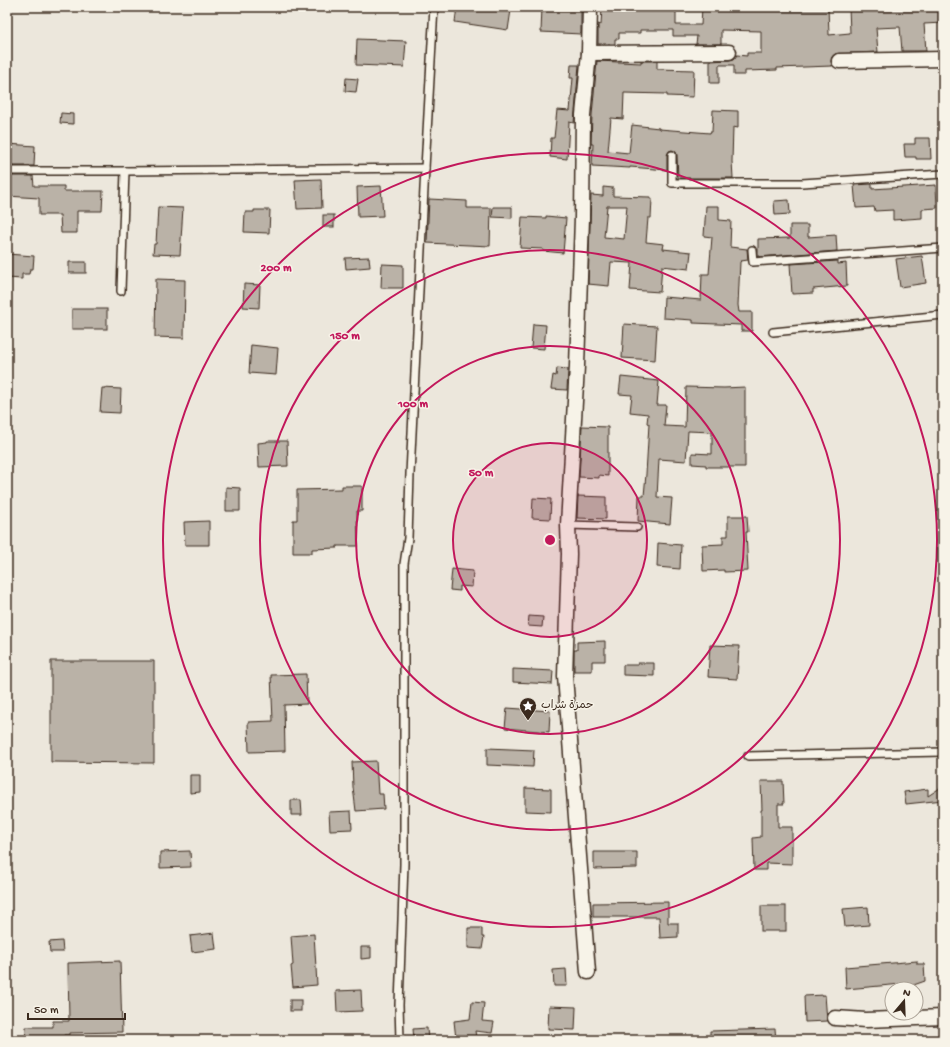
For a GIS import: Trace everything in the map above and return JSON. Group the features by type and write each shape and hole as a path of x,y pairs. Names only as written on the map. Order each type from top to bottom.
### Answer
{"street":[{"path":"588,972 565,676 569,554 568,525 577,358 582,218 583,115 589,53 590,7"},
{"path":"589,53 729,52"},
{"path":"839,61 943,59"},
{"path":"835,1018 866,1020 943,1017"}],"lane":[{"path":"400,1040 399,1005 404,867 404,564 408,538 434,7"},
{"path":"672,155 672,183 802,183 943,174"},
{"path":"7,171 425,168"},
{"path":"121,291 125,171"},
{"path":"752,250 753,262 943,248"},
{"path":"773,332 943,315"},
{"path":"568,525 637,528"},
{"path":"748,756 943,752"}],"building":[{"path":"457,7 493,7 511,10 508,30 455,22"},
{"path":"542,7 581,7 581,34 541,32"},
{"path":"602,7 676,7 676,25 701,25 702,7 828,7 829,35 850,33 849,7 943,8 943,23 924,24 926,51 902,51 900,27 876,28 878,52 835,54 831,61 832,66 745,71 745,75 734,75 734,65 719,65 719,83 710,83 710,61 734,59 737,55 747,56 747,53 761,53 761,31 721,30 721,44 696,44 697,36 673,36 673,30 640,30 640,33 619,33 619,39 615,39 615,44 598,44 598,24 601,25"},
{"path":"357,39 406,41 404,67 356,65"},
{"path":"597,61 641,63 641,61 657,61 657,69 694,70 693,97 667,96 667,94 624,93 623,119 611,118 608,151 629,153 632,125 659,129 710,133 712,132 713,110 738,111 738,128 733,127 733,178 678,178 677,155 676,152 672,150 669,151 667,155 667,170 592,166 592,115"},
{"path":"571,65 579,65 574,123 569,122 567,159 550,157 551,138 554,138 557,110 570,111 573,78 570,78"},
{"path":"346,78 358,79 356,92 345,91"},
{"path":"61,113 73,114 73,124 60,123"},
{"path":"915,138 930,138 931,159 905,157 904,144 915,144"},
{"path":"8,144 35,146 34,166 7,166"},
{"path":"7,176 33,176 34,186 64,186 64,191 103,191 102,211 77,211 77,233 61,233 60,215 39,215 39,198 7,196"},
{"path":"321,179 322,208 297,209 295,180"},
{"path":"872,184 872,189 936,185 937,208 922,209 922,218 893,220 893,210 875,211 874,207 856,208 854,185"},
{"path":"381,186 383,216 358,217 357,187"},
{"path":"603,187 613,188 613,196 650,197 650,199 652,199 651,218 648,218 646,242 664,244 663,249 691,252 689,269 662,266 660,292 630,290 632,263 611,262 609,286 588,284 591,195 603,196","holes":["607,206 627,206 624,239 604,237"]},
{"path":"429,199 467,201 467,208 491,208 490,246 427,243"},
{"path":"789,200 790,214 775,215 774,201"},
{"path":"706,206 719,206 719,220 731,221 730,247 747,249 748,260 740,262 738,305 739,312 752,312 752,331 741,331 741,325 693,323 693,320 663,318 664,297 701,300 702,274 709,274 712,237 704,236"},
{"path":"158,207 183,208 180,255 153,254 154,244 156,244"},
{"path":"493,207 512,207 512,218 492,217"},
{"path":"254,210 270,210 269,233 244,232 245,212 254,212"},
{"path":"323,215 334,215 334,227 323,227"},
{"path":"546,216 566,218 563,253 543,251 543,249 520,248 522,217 546,218"},
{"path":"790,225 808,225 808,237 836,235 837,251 758,257 758,239 790,238"},
{"path":"7,254 34,256 33,269 30,269 29,274 22,274 22,279 7,278"},
{"path":"922,256 926,283 900,287 896,259"},
{"path":"369,257 370,267 346,269 345,258"},
{"path":"838,261 838,264 846,263 847,286 813,289 813,293 792,294 790,264"},
{"path":"69,262 86,262 86,273 69,273"},
{"path":"382,264 403,265 403,288 381,288"},
{"path":"156,279 185,280 184,338 155,337"},
{"path":"244,284 260,285 259,308 243,307"},
{"path":"72,309 107,309 107,329 72,329"},
{"path":"533,324 546,325 544,349 531,348"},
{"path":"624,324 657,326 655,360 622,358"},
{"path":"251,345 278,348 276,375 249,373"},
{"path":"557,368 568,369 567,390 551,389 553,375 556,376"},
{"path":"621,377 659,381 657,405 666,405 664,426 685,427 686,387 745,387 745,467 706,467 706,465 692,464 692,453 712,454 712,432 688,431 686,461 659,459 657,497 672,498 670,524 638,521 639,496 644,496 649,424 647,423 648,414 630,412 632,395 619,394"},
{"path":"102,388 121,389 120,413 100,412"},
{"path":"582,426 608,427 608,476 599,475 599,478 579,477"},
{"path":"267,441 287,441 288,466 259,467 258,443"},
{"path":"342,486 362,486 362,511 357,511 358,546 337,546 337,548 312,549 312,553 293,553 293,520 297,520 297,490 342,489"},
{"path":"226,487 240,488 240,511 226,511"},
{"path":"578,496 606,497 606,519 577,518"},
{"path":"533,498 551,499 550,519 532,518"},
{"path":"728,516 747,516 748,532 746,532 748,571 703,571 702,545 723,544 723,536 728,536"},
{"path":"209,521 209,545 185,545 184,522"},
{"path":"658,543 681,545 680,569 657,567"},
{"path":"452,569 473,571 472,587 460,586 460,591 450,590"},
{"path":"529,616 543,617 542,627 528,626"},
{"path":"605,641 605,661 592,661 592,671 574,671 574,650 577,650 577,642"},
{"path":"710,645 739,646 737,679 708,677"},
{"path":"51,661 154,661 154,763 51,762"},
{"path":"638,663 654,663 654,676 623,675 623,665 638,665"},
{"path":"513,669 553,671 552,684 513,682"},
{"path":"306,674 307,704 284,705 285,751 249,752 248,722 273,721 271,675"},
{"path":"507,708 550,711 549,732 505,728"},
{"path":"487,748 534,750 533,767 487,765"},
{"path":"376,761 378,794 383,794 384,809 356,811 352,762"},
{"path":"190,775 200,775 200,792 190,793"},
{"path":"761,781 783,781 784,804 778,804 778,827 792,827 792,864 766,863 766,870 754,870 753,838 761,837"},
{"path":"943,786 943,800 906,804 904,792 928,789 928,796"},
{"path":"525,788 551,789 551,812 525,811"},
{"path":"291,800 301,800 302,815 291,815"},
{"path":"351,811 352,829 330,830 329,812"},
{"path":"190,851 191,867 160,868 160,852"},
{"path":"594,852 637,852 637,868 594,869"},
{"path":"668,902 668,923 678,923 678,937 660,938 659,917 593,917 593,903"},
{"path":"761,906 786,906 786,931 761,931"},
{"path":"868,907 869,925 845,927 843,909"},
{"path":"468,928 482,928 482,937 484,937 482,949 468,948"},
{"path":"214,933 216,949 192,952 190,936"},
{"path":"314,934 317,985 293,987 291,936"},
{"path":"62,941 63,952 50,952 49,942"},
{"path":"361,947 371,947 371,958 361,959"},
{"path":"120,961 122,1032 69,1033 69,1035 64,1035 64,1040 25,1040 26,1027 53,1027 53,1021 69,1021 68,963"},
{"path":"917,961 917,964 924,964 925,981 884,981 884,986 846,989 845,967"},
{"path":"566,969 567,986 554,986 553,970"},
{"path":"361,990 362,1011 337,1012 336,991"},
{"path":"825,995 827,1021 805,1022 804,996"},
{"path":"290,1000 301,1000 301,1011 290,1011"},
{"path":"472,1002 484,1003 482,1021 494,1022 492,1033 475,1031 476,1037 456,1039 454,1021 470,1019"},
{"path":"549,1006 576,1007 575,1030 548,1029"},
{"path":"427,1028 428,1040 414,1040 413,1029"},
{"path":"775,1029 776,1040 710,1040 710,1031"}],"place":[{"name":"حمزة شراب","path":"528,721"}]}
